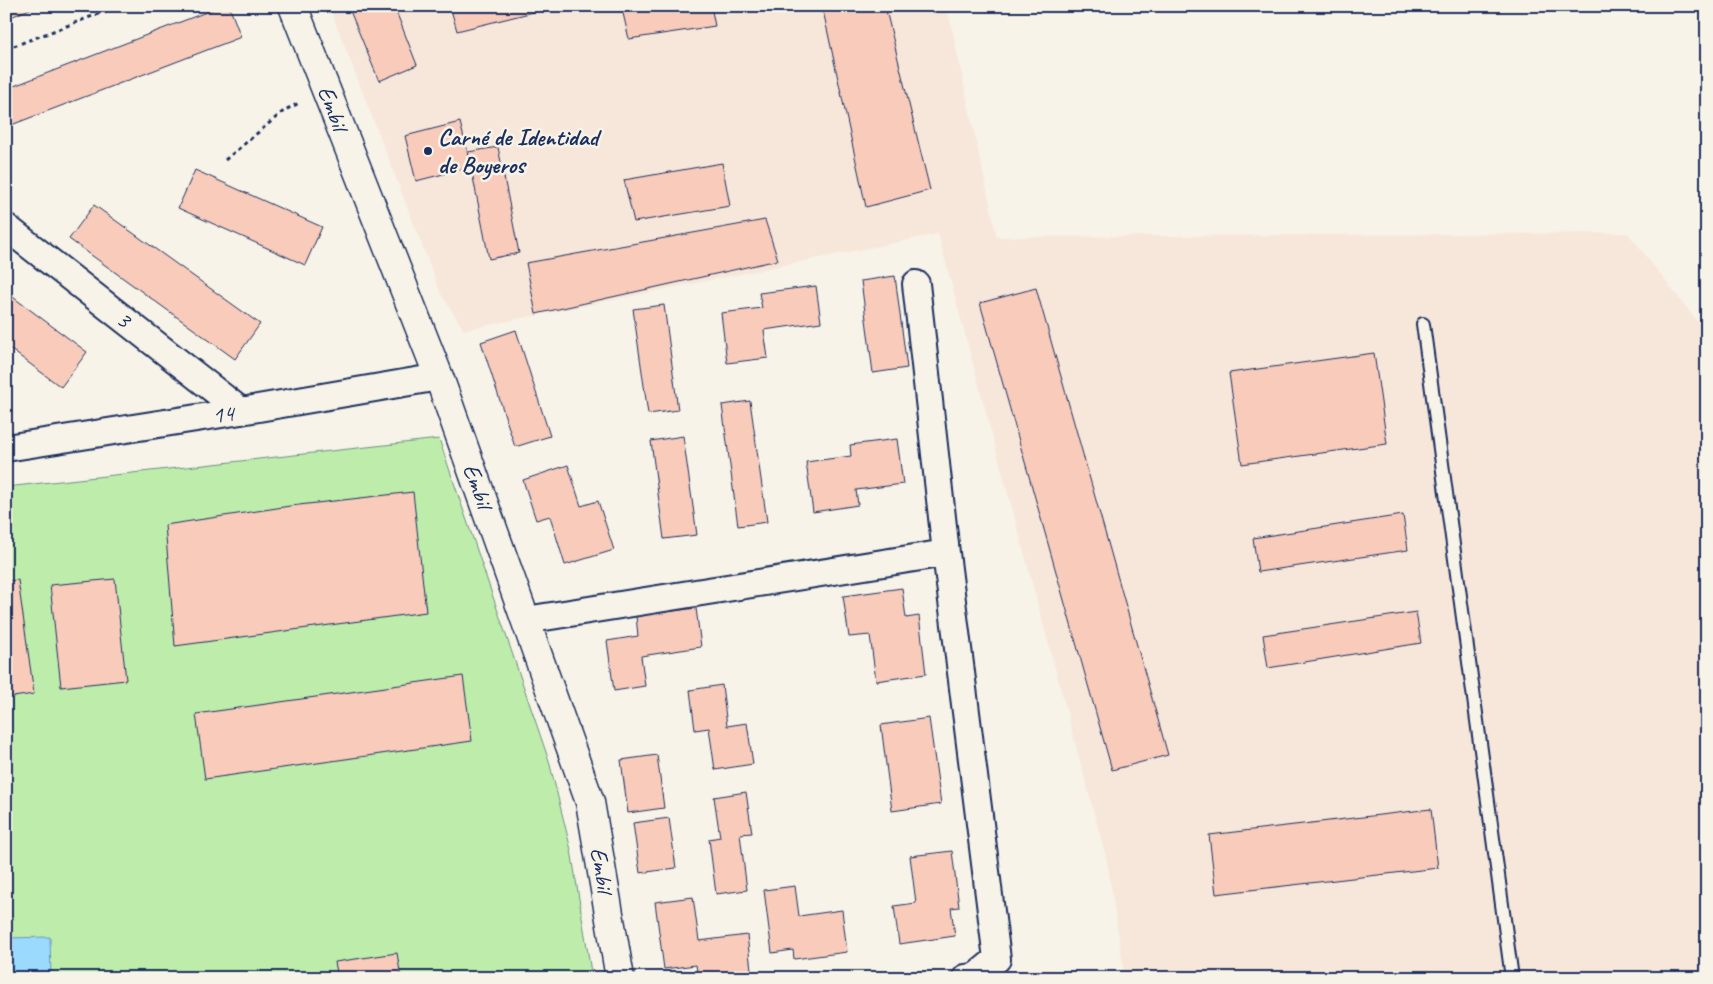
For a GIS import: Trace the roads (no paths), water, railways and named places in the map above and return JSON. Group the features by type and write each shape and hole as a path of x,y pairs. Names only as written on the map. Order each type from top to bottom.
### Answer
{"street":[{"name":"Embil","path":"293,6 439,377 590,802 620,978"},
{"name":"3","path":"6,228 241,411"},
{"path":"916,284 946,553 997,959 972,977"},
{"name":"14","path":"6,448 241,411 439,377"},
{"path":"526,620 946,553"}],"lane":[{"path":"1422,324 1512,978"}],"water":[{"path":"50,937 51,978 6,978 6,938"}],"place":[{"name":"Carné de Identidad de Boyeros","path":"428,151"}]}
